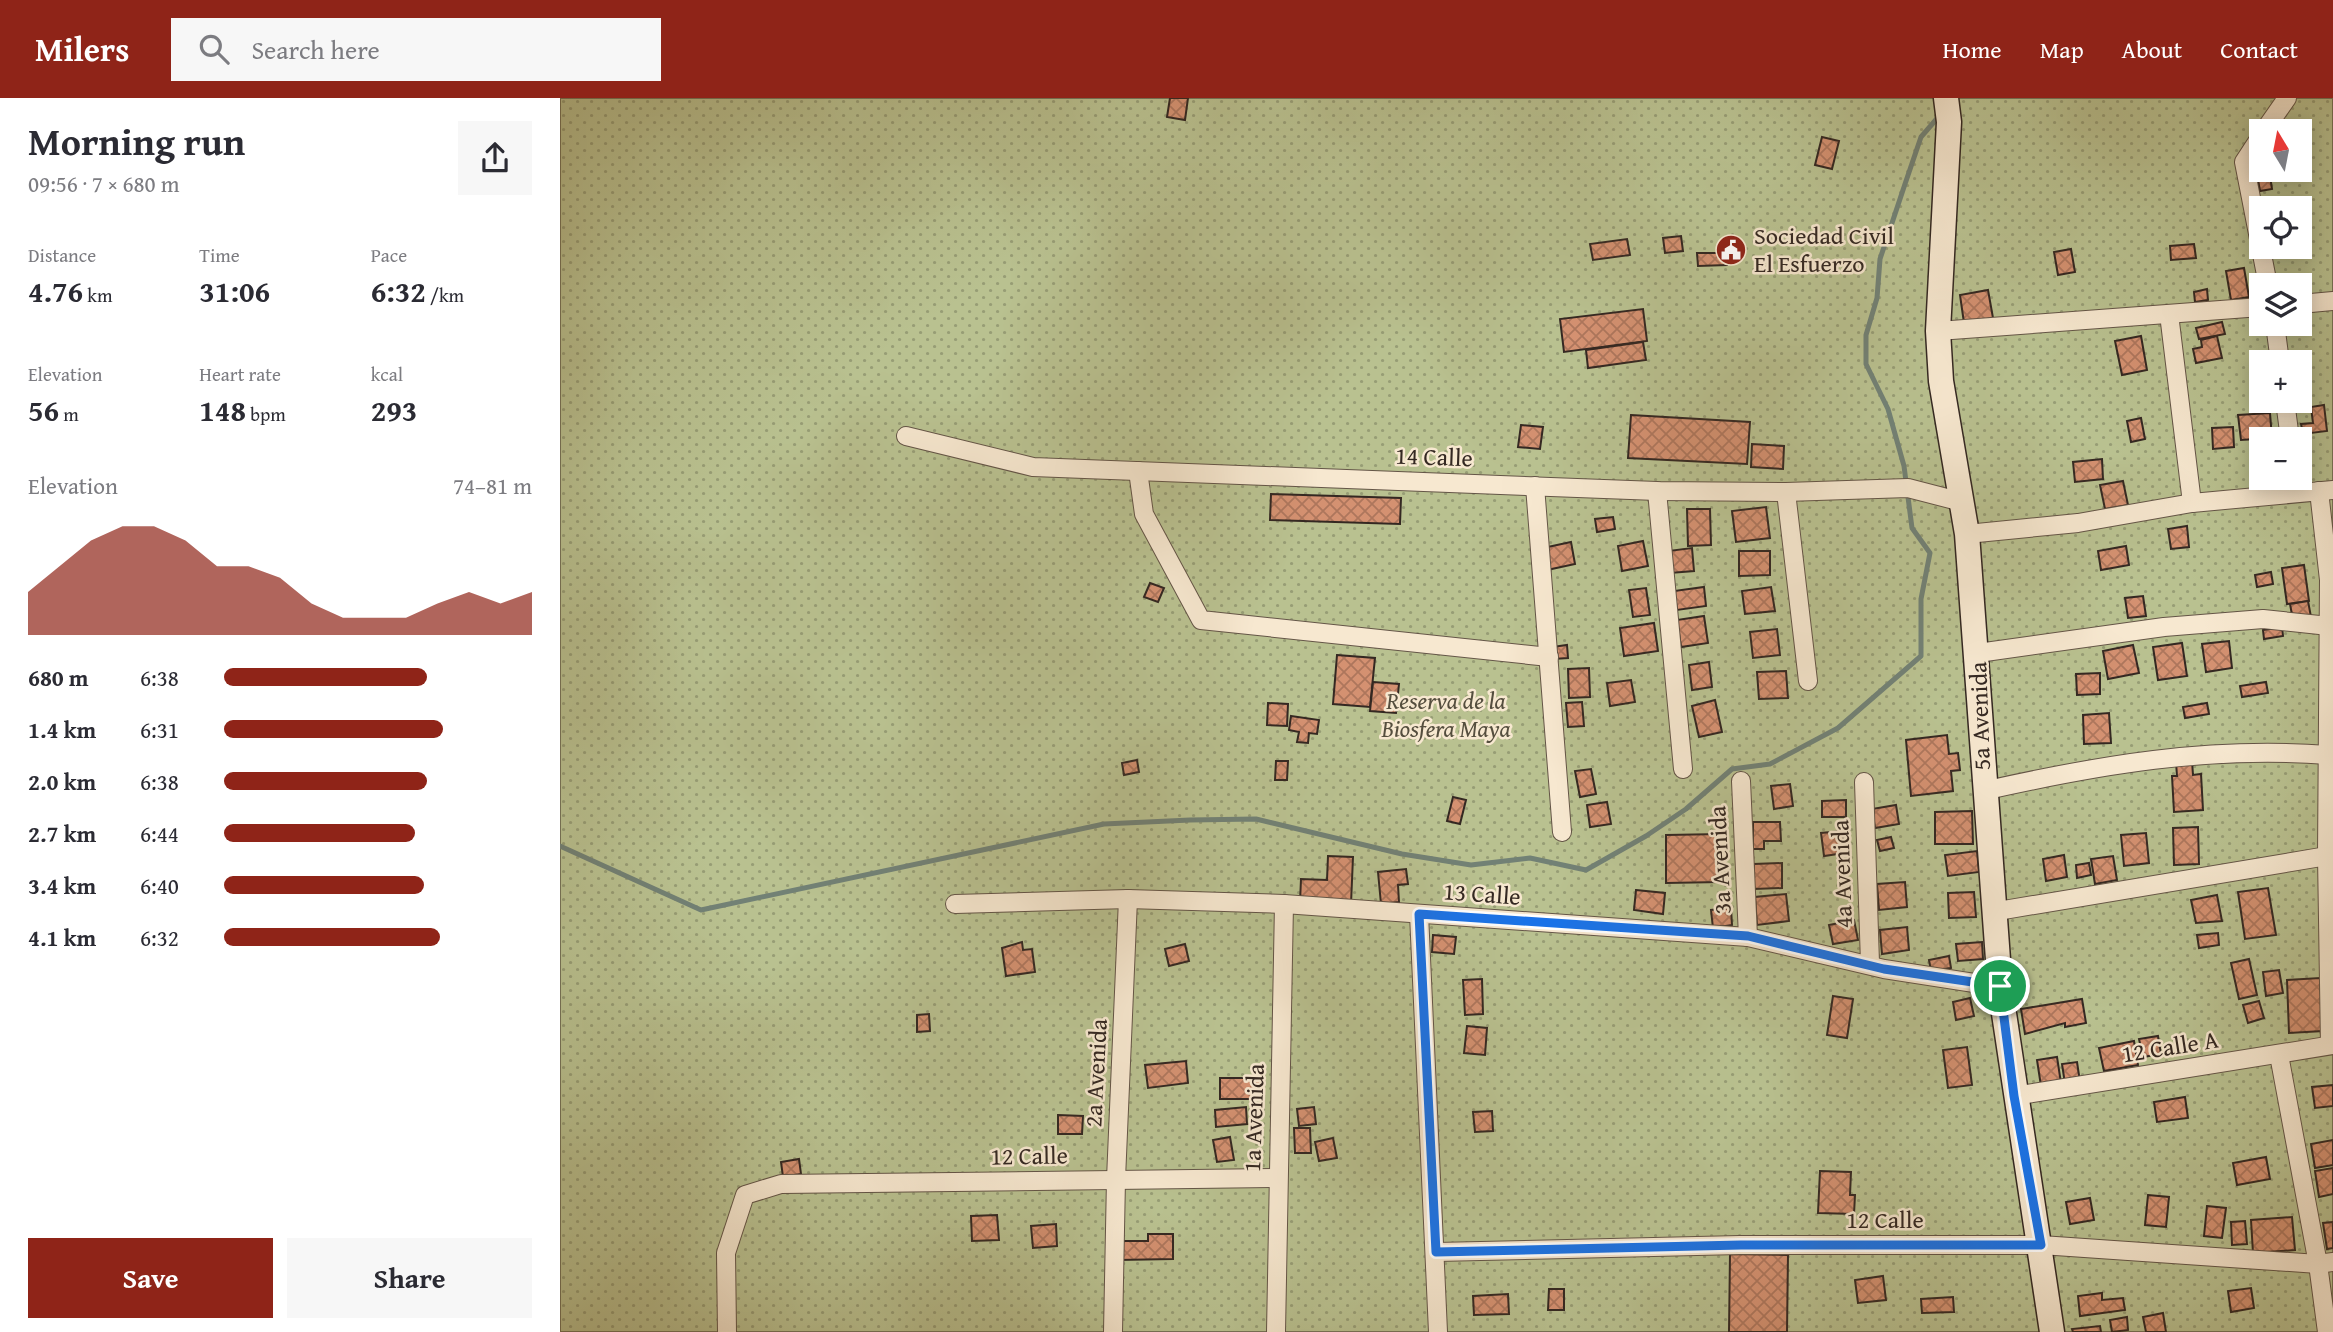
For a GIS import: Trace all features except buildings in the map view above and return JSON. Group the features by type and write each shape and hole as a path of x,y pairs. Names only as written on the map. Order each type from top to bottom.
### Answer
{"street":[{"name":"5a Avenida","path":"1946,98 1949,122 1938,331 1941,380 1967,534 1978,653 1983,791 2000,986 2014,1096 2041,1245 2052,1332"},
{"path":"2272,119 2287,98"},
{"path":"2249,154 2244,162 2266,273"},
{"path":"2312,303 2333,301"},
{"path":"1938,331 2249,308"},
{"path":"2169,314 2192,503"},
{"name":"14 Calle","path":"906,436 1033,467 1657,491 1786,492 1908,488 1962,502"},
{"path":"1138,471 1144,514 1201,620 1549,657"},
{"path":"1535,486 1562,832"},
{"path":"1967,534 2078,523 2267,490"},
{"path":"1657,491 1683,769"},
{"path":"2326,491 2329,580 2327,856 2332,1045"},
{"path":"1786,492 1808,681"},
{"path":"1978,653 2164,627 2251,620 2329,626"},
{"path":"1983,791 2082,769 2177,755 2281,751 2328,755"},
{"name":"3a Avenida","path":"1741,781 1748,936"},
{"name":"4a Avenida","path":"1864,782 1870,963"},
{"path":"1992,912 2327,856"},
{"name":"13 Calle","path":"955,904 1128,899 1284,904 1748,936 1870,963 1884,969 2000,986"},
{"name":"2a Avenida","path":"1113,1332 1116,1179 1128,899"},
{"name":"1a Avenida","path":"1276,1332 1284,904"},
{"path":"1419,914 1438,1332"},
{"name":"12 Calle A","path":"2014,1096 2332,1045"},
{"path":"2279,1055 2326,1263 2327,1332"},
{"name":"12 Calle","path":"727,1332 726,1253 745,1195 781,1184 1277,1178"},
{"name":"12 Calle","path":"1436,1252 1741,1245 2041,1245 2326,1263"}],"green space":[{"name":"Reserva de la Biosfera Maya","path":"560,98 2333,98 2333,1332 560,1332"}],"waterway":[{"path":"560,846 701,910 1104,824 1190,820 1256,819 1402,854 1471,865 1530,858 1586,870 1646,836 1686,809 1732,769 1770,764 1838,728 1921,656 1921,599 1930,553 1912,528 1904,466 1888,409 1866,364 1866,335 1877,298 1880,259 1904,187 1921,137 1940,115"}],"place":[{"name":"Sociedad Civil El Esfuerzo","path":"1731,250"}],"route":[{"path":"1419,914 1748,936 1870,963 1884,969 2000,986 2014,1096 2041,1245 1741,1245 1436,1252 1419,914"}]}
